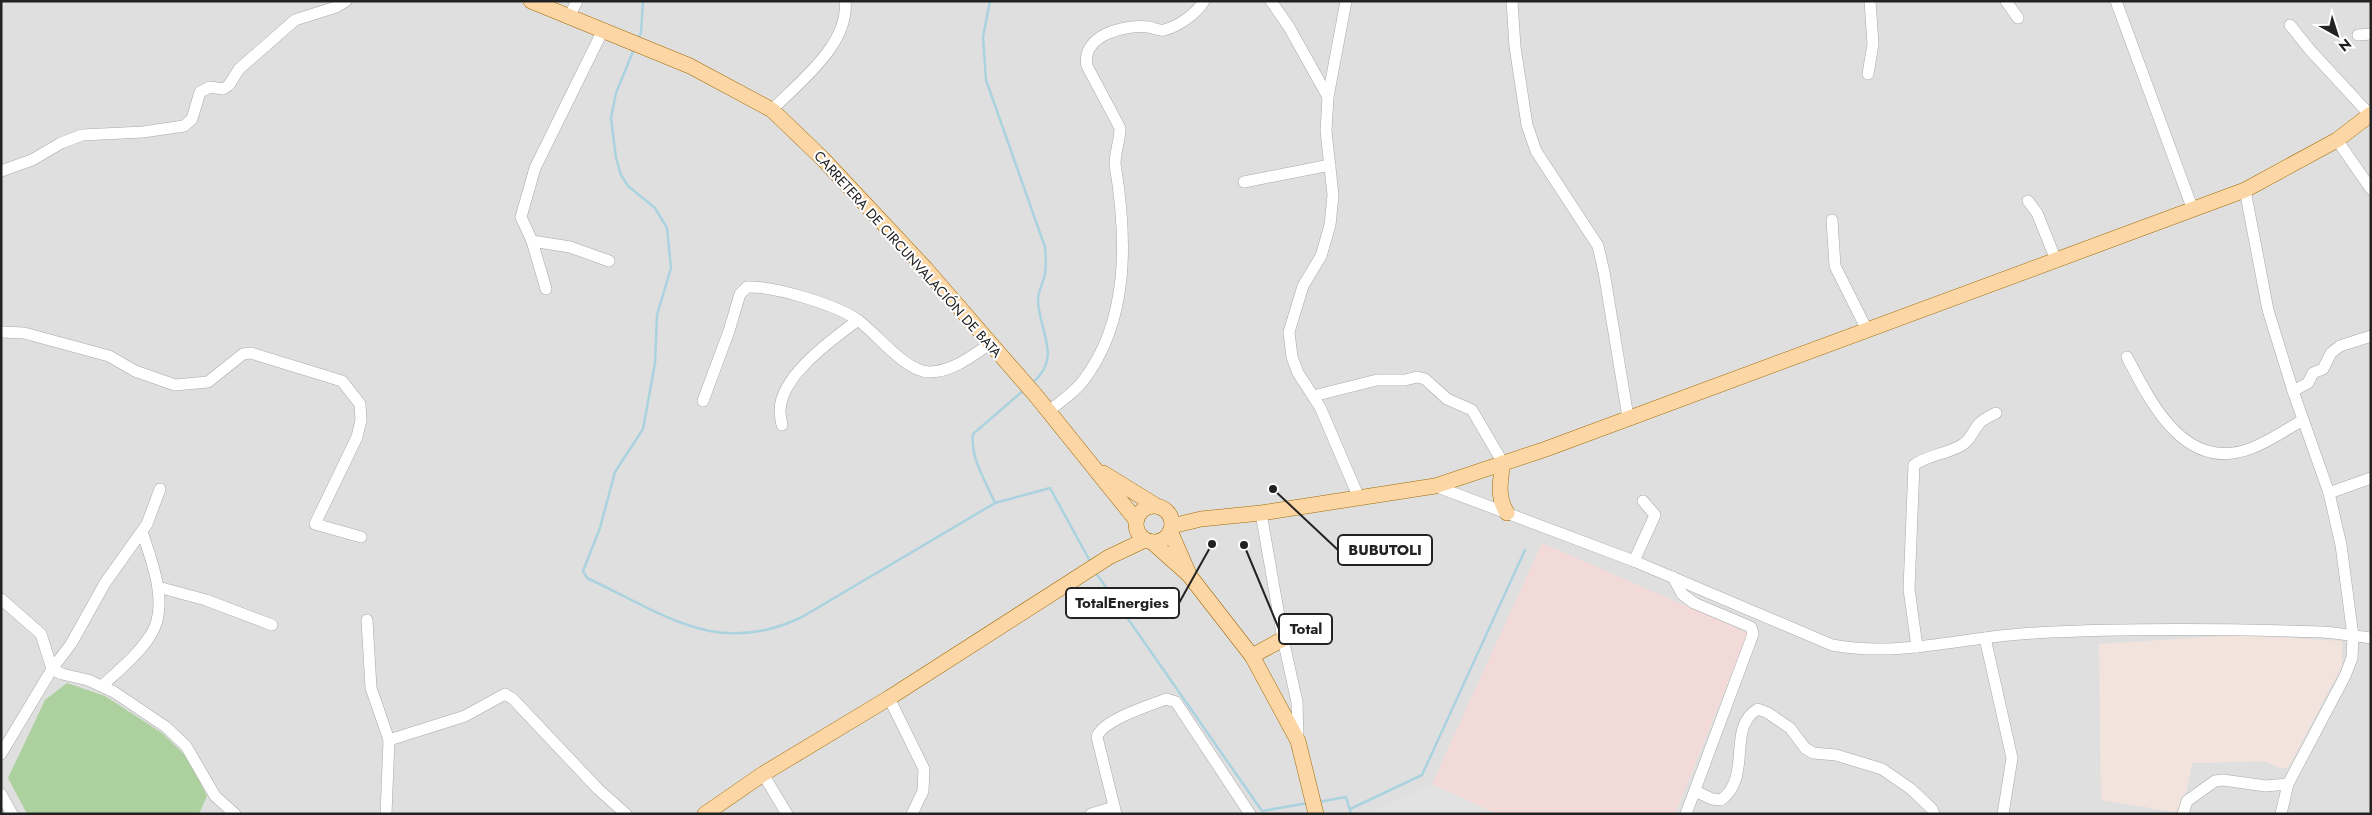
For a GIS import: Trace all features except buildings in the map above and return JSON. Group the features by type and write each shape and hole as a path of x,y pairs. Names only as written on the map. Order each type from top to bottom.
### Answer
{"main road":[{"name":"CARRETERA DE CIRCUNVALACIÓN DE BATA","path":"531,1 690,66 772,110 823,159 925,268 1037,397 1136,522"},
{"path":"1171,524 1261,513 1435,486 1503,464 2245,190 2337,140 2370,114"},
{"path":"1503,464 1500,492 1502,504 1507,513"},
{"name":"CARRETERA DE CIRCUNVALACIÓN DE BATA","path":"1093,467 1155,506"},
{"path":"1105,559 1136,522 1145,508 1155,506 1166,510 1189,575"},
{"path":"1136,522 1138,533 1189,575 1252,656 1298,741 1316,814"},
{"path":"705,814 764,774 889,698 1105,559 1148,541 1163,540 1171,524"},
{"path":"1252,656 1283,639"}],"street":[{"path":"1,171 32,160 62,143 82,135 143,132 184,126 192,119 200,92 210,87 223,89 229,85 239,69 295,20 336,7 346,1"},
{"path":"570,17 577,1"},
{"path":"772,110 828,52 842,30 845,1"},
{"path":"1048,412 1081,383 1092,368 1112,327 1118,299 1124,245 1115,164 1120,128 1087,66 1085,57 1089,49 1104,35 1118,29 1136,27 1164,30 1197,11 1204,1"},
{"path":"1271,1 1289,27 1328,97"},
{"path":"1346,1 1328,97 1326,132 1333,195 1330,225 1321,256 1303,286 1289,332 1292,357 1298,373 1313,396 1336,442 1359,498"},
{"path":"1868,74 1873,44 1870,1"},
{"path":"2006,1 2018,18"},
{"path":"2116,1 2193,210"},
{"path":"1509,4 1520,90 1527,125 1536,151 1598,246 1628,417"},
{"path":"2290,25 2310,50 2370,114"},
{"path":"540,268 546,289 532,241 521,217 528,189 554,128 602,30"},
{"path":"2358,35 2371,34"},
{"path":"2337,140 2371,189"},
{"path":"1244,182 1330,165"},
{"path":"2245,190 2268,310 2293,391 2329,493 2341,545 2353,636 2352,658 2345,676 2288,784 2282,814"},
{"path":"2028,201 2037,213 2056,260"},
{"path":"1832,220 1835,266 1867,330"},
{"path":"532,241 570,247 608,261"},
{"path":"704,401 740,294 747,286 760,286 840,310 858,320 900,358 917,369 929,372 950,368 990,343"},
{"path":"782,425 780,410 782,397 793,378 828,343 858,320"},
{"path":"1,332 24,333 109,356 135,371 175,386 208,382 243,354 251,353 342,380 360,404 361,420 357,437 315,524 361,537"},
{"path":"2293,391 2308,383 2313,373 2323,369 2331,353 2371,336"},
{"path":"2127,356 2150,401 2186,442 2200,449 2230,453 2252,448 2303,420"},
{"path":"1313,396 1377,380 1405,380 1417,377 1425,379 1447,399 1468,407 1476,413 1503,464"},
{"path":"1916,647 1909,589 1914,465 1922,460 1937,456 1962,445 1973,436 1979,423 1996,413"},
{"path":"2329,493 2371,478"},
{"path":"1435,486 1634,561 1832,645 1869,650 1916,647 2034,633 2324,632 2371,638"},
{"path":"1,754 52,669 71,644 106,583 142,532 160,489"},
{"path":"1634,561 1655,515 1644,501"},
{"path":"1261,513 1283,639 1297,702 1298,741"},
{"path":"102,686 150,636 157,622 158,587 156,574 142,532"},
{"path":"1673,577 1682,594 1694,603 1751,627 1753,634 1686,814"},
{"path":"158,587 206,600 272,625"},
{"path":"1,599 41,634 52,669"},
{"path":"367,620 371,688 389,740 386,814"},
{"path":"1985,638 2012,758 2003,814"},
{"path":"52,669 102,686 141,708 176,735 194,757 215,796 235,814"},
{"path":"389,740 464,716 505,694 513,698 598,788 626,814"},
{"path":"889,698 924,769 923,791 912,814"},
{"path":"1091,814 1115,811 1097,737 1099,732 1117,719 1166,699 1176,702 1250,814"},
{"path":"1695,791 1712,799 1721,800 1730,794 1736,781 1743,724 1750,714 1758,709 1768,713 1790,728 1805,748 1813,753 1836,755 1882,769 1911,790 1932,809 1934,814"},
{"path":"764,774 787,814"},
{"path":"2183,814 2187,801 2215,781 2224,780 2266,786 2288,784"},
{"path":"1,794 12,814"}],"shaded area":[{"path":"1,1 2371,1 2371,814 1675,814 1748,633 1433,784 1497,814 199,814 207,796 8,778 27,814 1,814","holes":["2342,666 2280,768 2265,761 2192,763 2185,797 2176,812 2101,799"]},
{"path":"1542,543 1748,633 1675,814 1497,814 1432,784"},
{"path":"2239,635 2342,641 2342,666 2288,768 2280,768 2265,761 2192,763 2185,797 2176,812 2101,800 2099,644"},
{"path":"1432,784 1496,814 1372,814 1372,812"}],"green space":[{"path":"67,683 105,696 162,733 187,757 207,796 199,814 27,814 8,778 45,700"}],"waterway":[{"path":"638,39 641,33 643,1"},
{"path":"990,1 983,37 986,80 1045,247 1046,270 1038,300 1048,354 1041,374 1032,383"},
{"path":"634,49 616,93 611,118 616,158 621,175 628,186 655,208 667,228 671,268 657,315 655,363 643,429 615,472 600,528 583,571 587,578 666,617 692,626 717,632 743,633 772,629 802,617 995,503"},
{"path":"1024,390 973,434 974,452 979,470 995,503 1050,488 1091,563"},
{"path":"1350,809 1422,775 1525,550"},
{"path":"1096,573 1262,811 1308,803"},
{"path":"1318,802 1346,797 1351,814"}],"place":[{"name":"BUBUTOLI","path":"1273,489"},
{"name":"TotalEnergies","path":"1212,544"},
{"name":"Total","path":"1244,545"}]}
